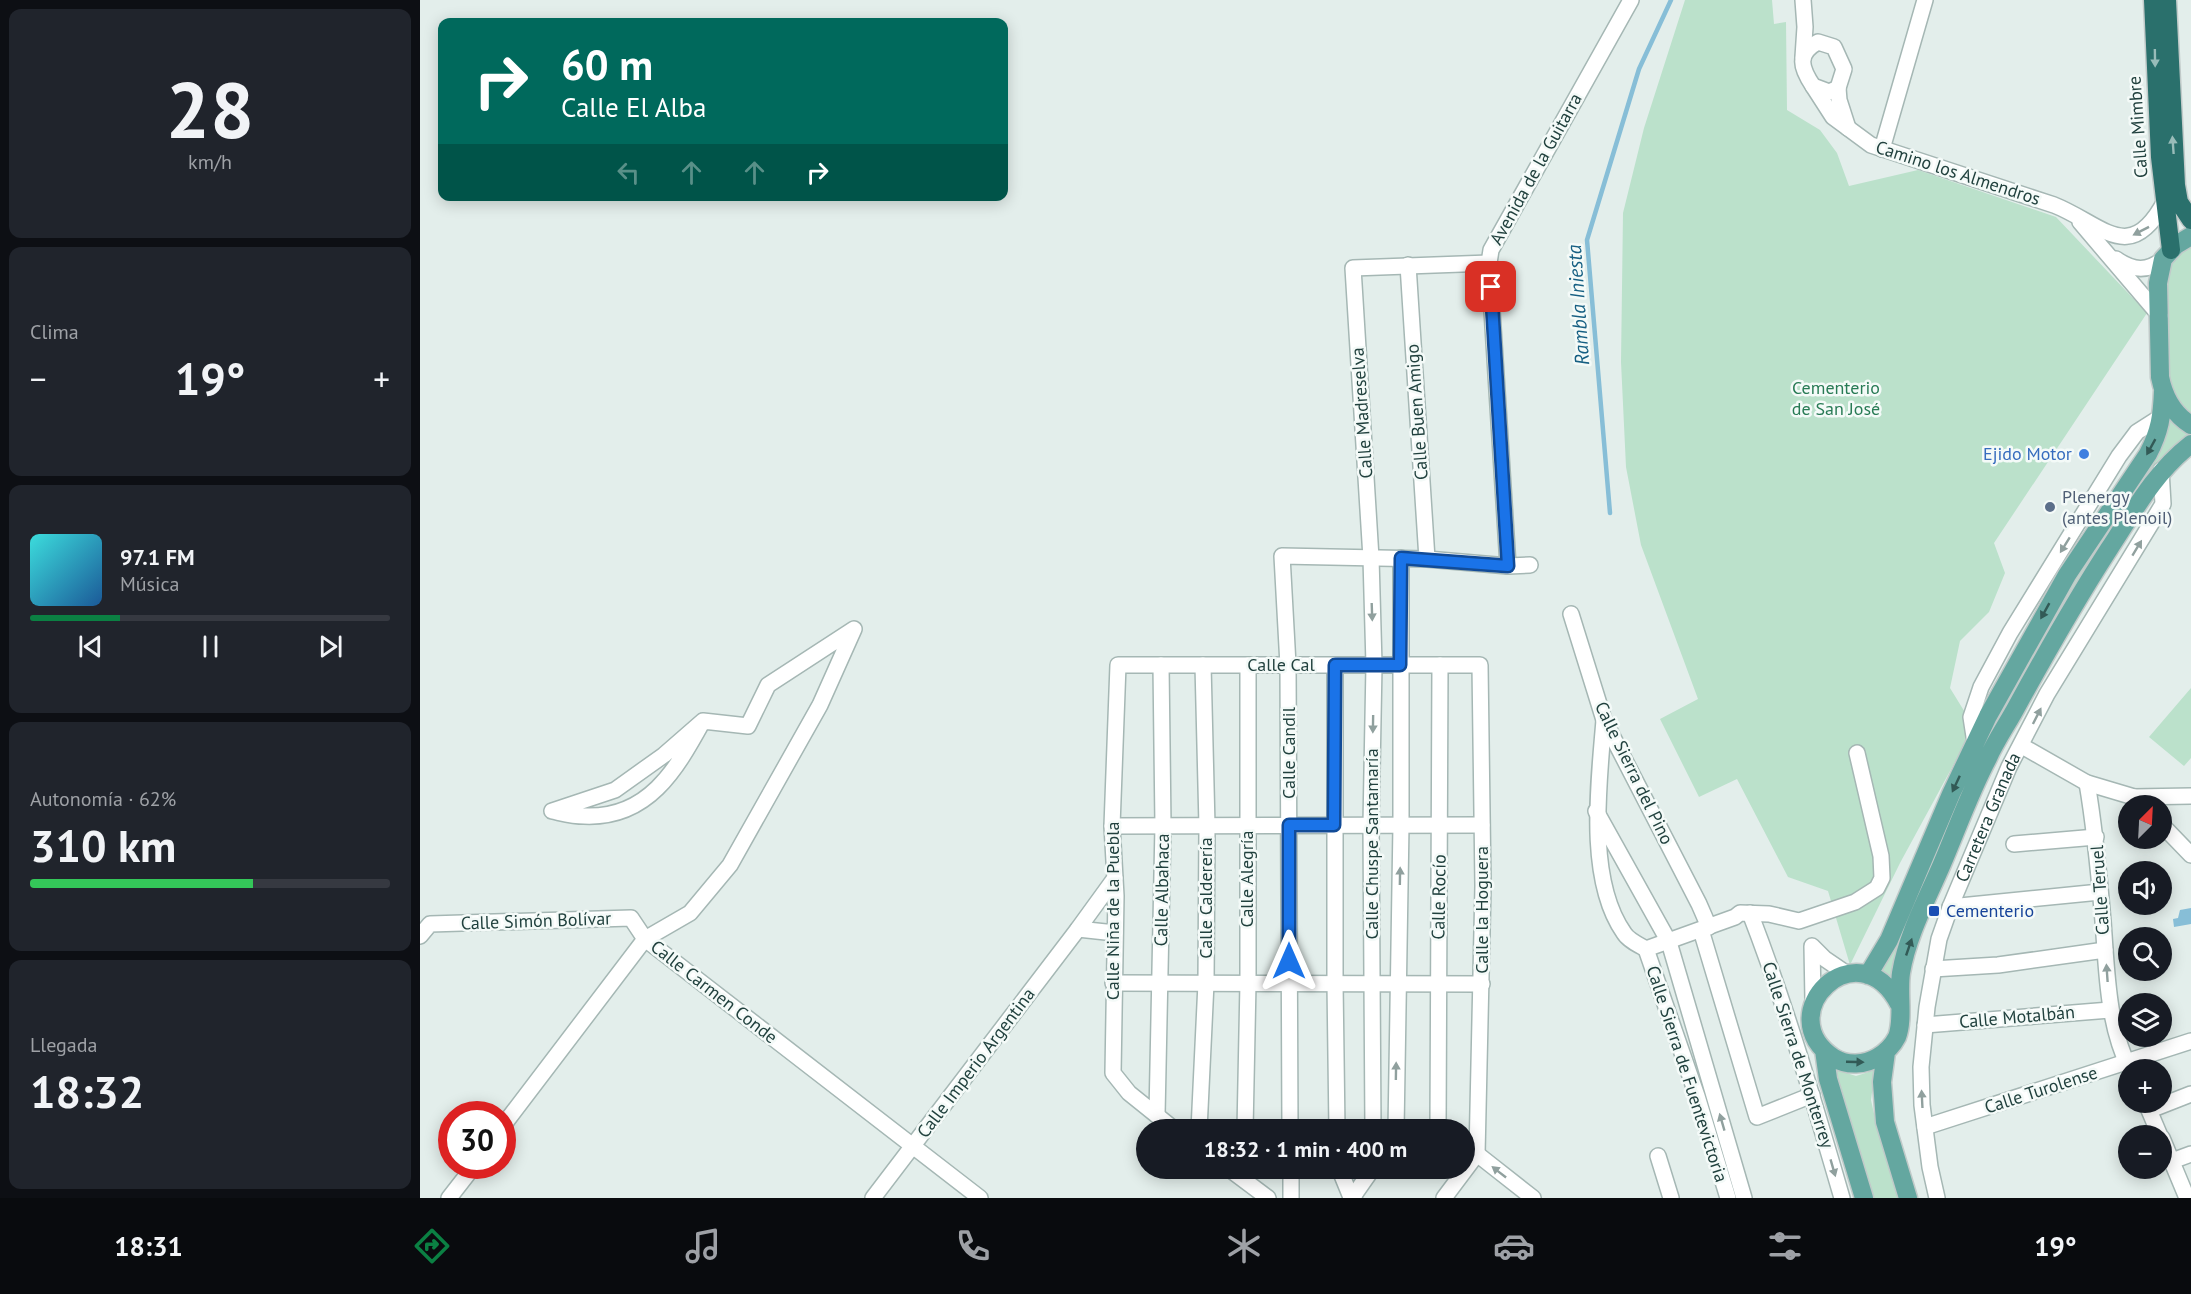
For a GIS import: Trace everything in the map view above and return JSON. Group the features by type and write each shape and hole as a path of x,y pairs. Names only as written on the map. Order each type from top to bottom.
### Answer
{"highway":[{"name":"Calle Mimbre","path":"2153,0 2167,254"},
{"name":"Calle Mimbre","path":"2167,0 2176,185 2179,202 2191,220"}],"main road":[{"path":"1868,975 1889,940 1988,716 2050,603 2148,454 2158,435 2162,416 2163,391 2160,377 2158,283 2167,254 2175,245 2191,236"},
{"path":"2163,391 2172,407 2182,419 2191,425"},
{"name":"Carretera Granada","path":"1908,1198 1885,1122 1882,1082 1886,1052 1896,1038 1901,1022 1899,1004 1901,971 1911,939 1988,757 2081,592 2161,470 2191,444"},
{"path":"1886,1052 1871,1061 1854,1064 1838,1060 1824,1050 1814,1036 1810,1019 1813,1001 1821,988 1833,979 1847,974 1868,975 1881,981 1892,991 1899,1004"},
{"path":"1824,1050 1828,1079 1864,1198"}],"street":[{"name":"Avenida de la Guitarra","path":"1508,566 1489,263 1491,250 1630,0"},
{"path":"1803,0 1805,17 1803,58 1806,75 1813,86 1821,90 1829,92 1838,88"},
{"path":"1882,149 1925,0"},
{"path":"1805,17 1818,37 1834,47 1844,69 1838,88 1839,100 1848,128"},
{"path":"1803,58 1811,45 1818,42 1827,43"},
{"name":"Camino los Almendros","path":"1813,86 1833,117 1871,145 2071,212 2104,231 2120,237 2136,234 2149,227 2165,201"},
{"path":"2071,212 2160,316"},
{"path":"2098,244 2120,262 2133,269 2154,266 2167,254"},
{"path":"1408,265 1489,263"},
{"name":"Calle Madreselva","path":"1371,558 1353,268 1408,265"},
{"name":"Calle Buen Amigo","path":"1408,265 1427,559"},
{"name":"Carretera Granada","path":"1936,1198 1925,1127 1921,1067 1925,1025 1939,939 1950,907 2009,767 2048,694 2163,504 2161,470"},
{"name":"Calle Candil","path":"1290,1119 1288,665 1282,556 1371,558"},
{"path":"1371,558 1427,559 1508,566 1530,565"},
{"name":"Calle Chuspe Santamaría","path":"1371,558 1374,665 1371,825 1373,1119"},
{"name":"Calle Chuspe Santamaría","path":"1396,1119 1401,825 1401,558"},
{"name":"Calle Sierra del Pino","path":"1571,614 1604,720 1700,904 1757,1117 1812,1095"},
{"path":"645,939 690,913 730,865 820,705 854,629 768,685 747,726 703,721 664,755 615,790 552,811 585,816 617,812 647,799 679,764 703,721"},
{"name":"Calle Cal","path":"1118,665 1480,665"},
{"name":"Calle Niña de la Puebla","path":"1118,665 1112,826 1115,878 1113,1073 1129,1093 1162,1119"},
{"name":"Calle Albahaca","path":"1157,1115 1163,826 1161,665"},
{"name":"Calle Calderería","path":"1200,1119 1206,983 1207,826 1203,665"},
{"name":"Calle Alegría","path":"1245,1119 1248,983 1248,665"},
{"path":"1335,665 1337,1119"},
{"name":"Calle Rocío","path":"1438,1119 1440,665"},
{"name":"Calle la Hoguera","path":"1473,1119 1482,984 1480,665"},
{"path":"1604,720 1596,811 1604,894 1624,935 1646,949 1740,913 1769,914 1799,921 1855,902 1877,888 1882,878 1881,856 1857,753"},
{"path":"2022,746 2087,783 2121,795"},
{"name":"Calle Teruel","path":"2087,783 2096,837 2109,1010 2119,1049 2124,1059"},
{"path":"2172,798 2191,796"},
{"path":"1596,811 1669,942 1743,1198"},
{"path":"1112,826 1482,825"},
{"path":"2172,835 2191,855"},
{"path":"2014,844 2096,837"},
{"name":"Calle Imperio Argentina","path":"873,1198 1115,878"},
{"path":"1950,907 2100,892"},
{"name":"Calle Sierra de Monterrey","path":"1750,913 1812,1095 1842,1198"},
{"name":"Calle Simón Bolívar","path":"420,936 430,924 632,918 645,939"},
{"path":"1804,919 1812,946 1813,1001"},
{"path":"1078,929 1114,933"},
{"name":"Calle Carmen Conde","path":"516,1109 645,939 980,1198"},
{"path":"1812,946 1825,959 1847,974"},
{"name":"Calle Sierra de Fuentevictoria","path":"1646,949 1697,1096 1728,1198"},
{"path":"1933,969 1998,965 2105,950"},
{"path":"1113,982 1482,984"},
{"name":"Calle Motalbán","path":"1925,1025 2109,1010"},
{"name":"Calle Turolense","path":"2146,1059 2191,1041"},
{"name":"Calle Turolense","path":"1925,1127 2118,1069"},
{"path":"2172,1099 2191,1094"},
{"path":"1475,1154 1530,1197"},
{"path":"2187,1198 2172,1161 2191,1154"},
{"path":"1658,1155 1671,1198"},
{"path":"449,1198 464,1179"},
{"path":"1249,1179 1268,1198"},
{"path":"1291,1179 1291,1198"},
{"path":"1343,1179 1350,1195 1353,1196 1365,1179"},
{"path":"1444,1198 1455,1179"}],"green space":[{"name":"Cementerio de San José","path":"1685,0 1772,0 1774,24 1786,22 1787,110 1820,130 1837,153 1849,186 1918,170 2056,217 2147,313 1994,543 2005,573 1989,612 1960,641 1950,688 1974,727 1900,863 1850,965 1828,891 1788,877 1737,779 1699,797 1660,719 1698,699 1641,545 1626,467 1621,362 1623,213 1644,128"},
{"path":"2191,236 2191,444 2176,456 1998,741 1900,982 1868,975 1951,794 2158,435 2163,259"},
{"path":"2191,688 2191,758 2184,766 2149,737"},
{"path":"1834,1069 1856,1076 1875,1070 1871,1100 1898,1198 1871,1198"}],"water":[{"path":"2191,908 2191,924 2174,927 2173,919 2178,918 2180,910"}],"waterway":[{"name":"Rambla Iniesta","path":"1610,513 1587,240 1639,69 1671,0"}],"place":[{"name":"Ejido Motor","path":"2084,454"},
{"name":"Plenergy (antes Plenoil)","path":"2050,507"},
{"name":"Cementerio","path":"1934,911"}],"route":[{"path":"1289,961 1289,825 1334,825 1335,665 1400,665 1401,558 1508,566 1491,287"}]}
